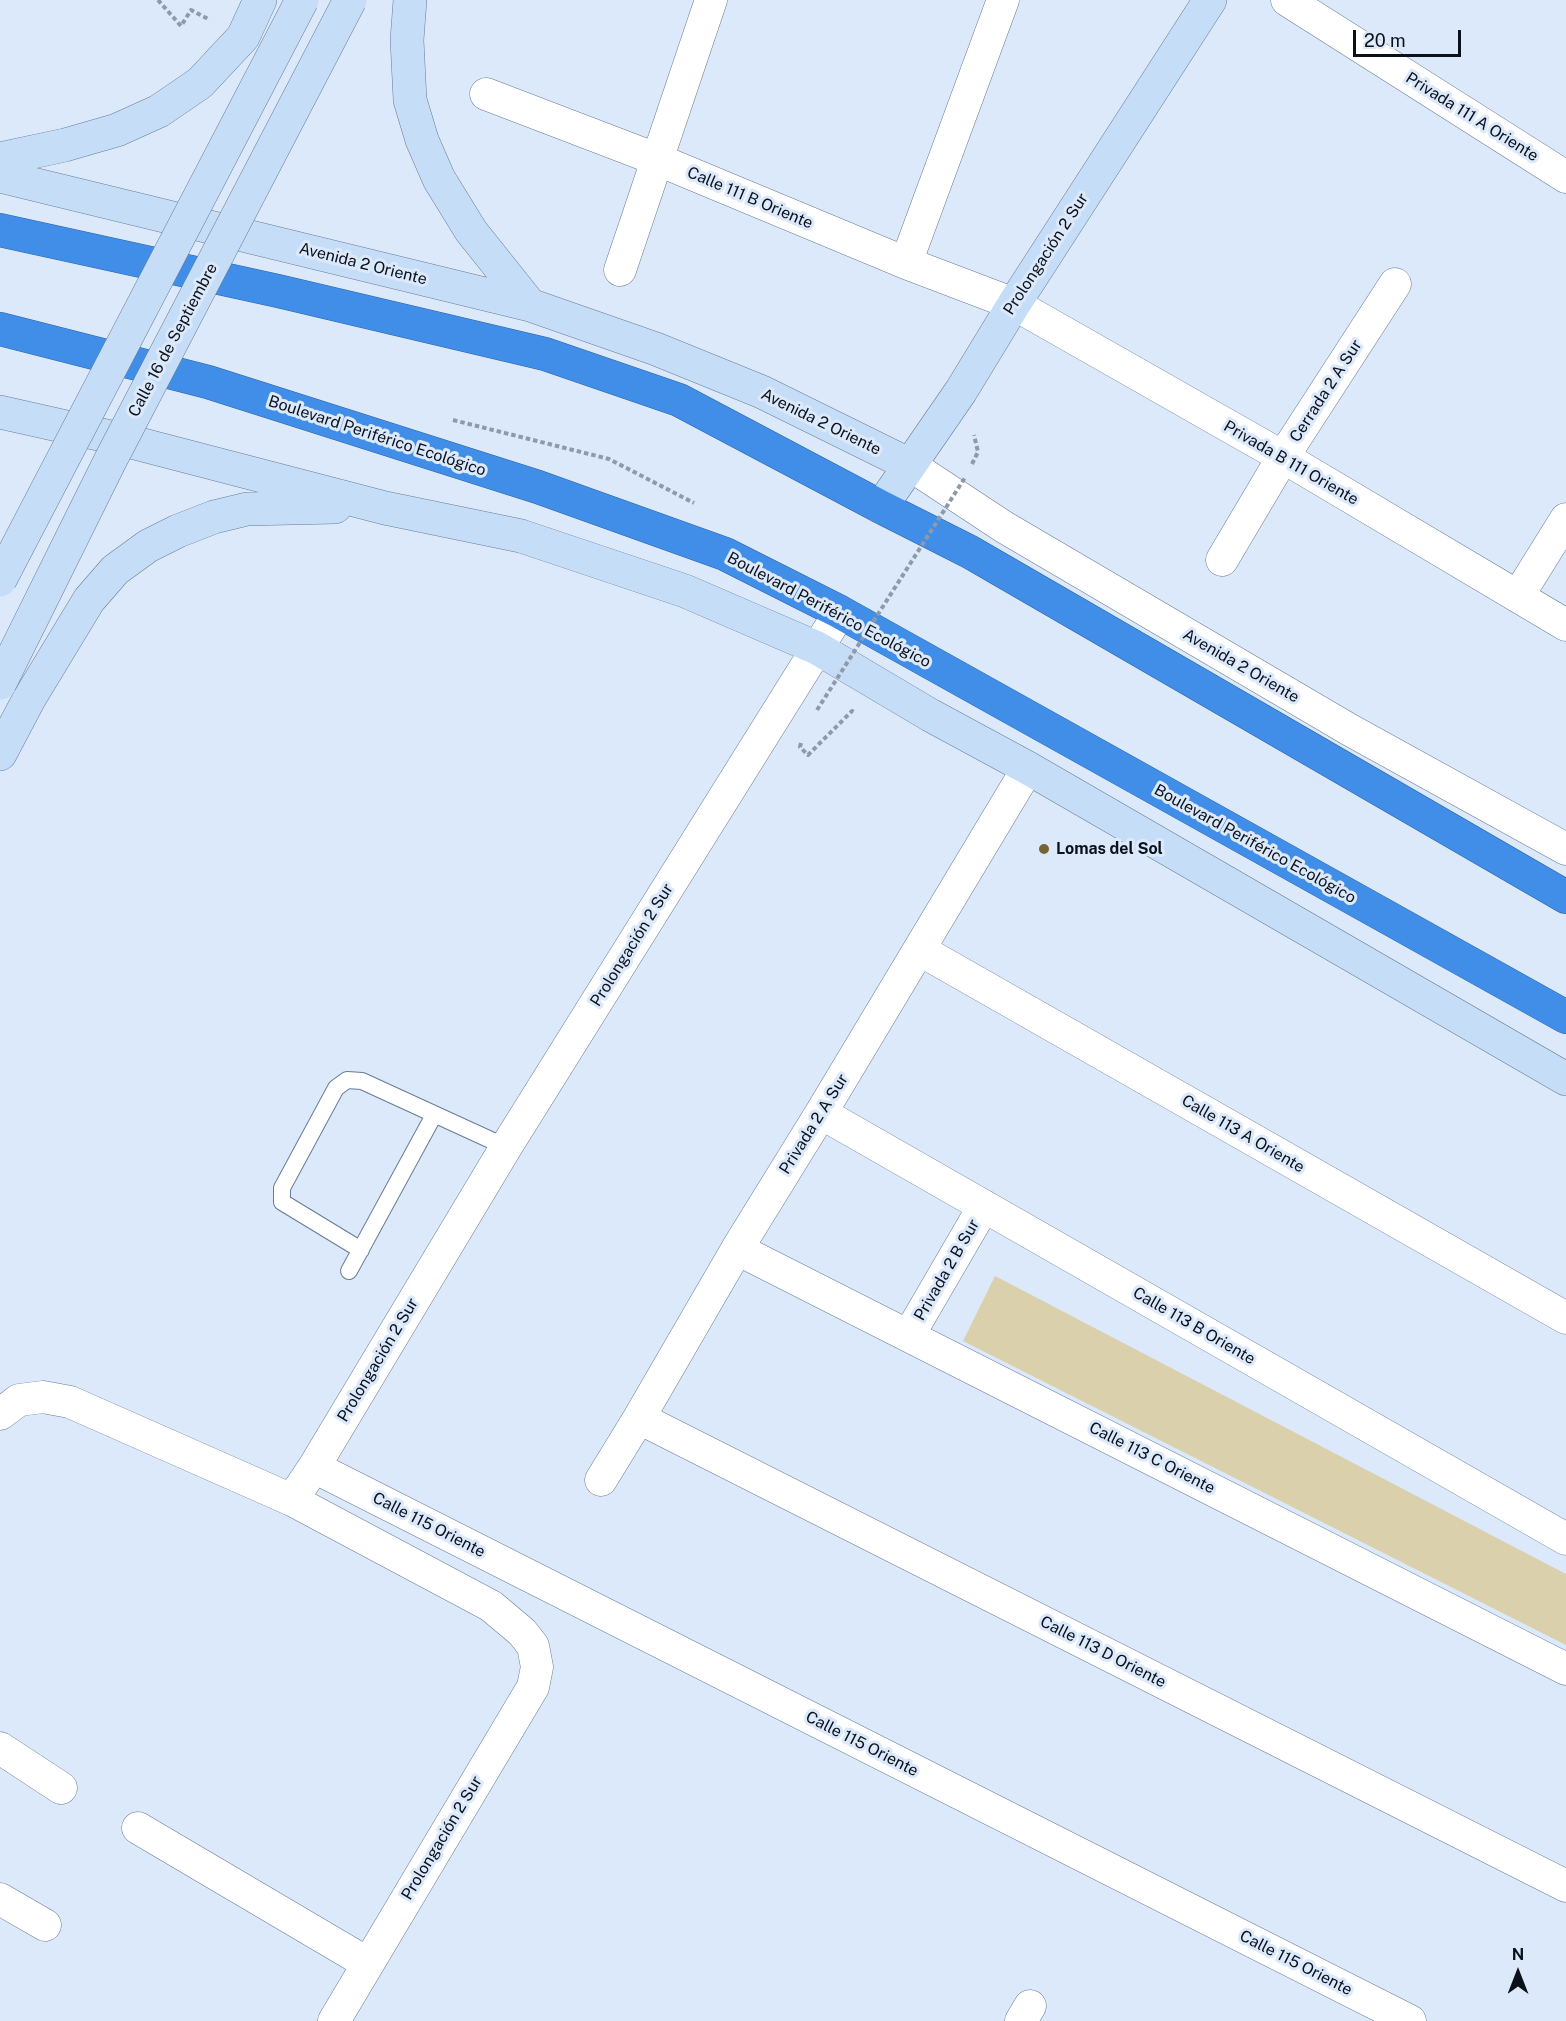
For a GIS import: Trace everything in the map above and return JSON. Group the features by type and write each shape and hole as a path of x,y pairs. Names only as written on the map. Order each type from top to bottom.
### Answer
{"highway":[{"path":"0,230 278,291 545,354 679,400 970,552 1566,897"},
{"name":"Boulevard Periférico Ecológico","path":"0,329 208,382 538,487 725,554 840,612 1566,1017"}],"street":[{"path":"0,159 65,145 117,130 159,111 200,82 243,37 261,0"},
{"path":"0,580 302,0"},
{"name":"Calle 16 de Septiembre","path":"0,683 110,461 351,0"},
{"path":"410,0 407,40 410,100 422,140 439,179 471,231 530,304"},
{"path":"620,270 711,0"},
{"path":"906,263 1003,0"},
{"name":"Prolongación 2 Sur","path":"881,507 961,391 1014,304 1210,0"},
{"name":"Privada 111 A Oriente","path":"1287,0 1566,177"},
{"name":"Calle 111 B Oriente","path":"486,94 657,159 906,263 1014,304"},
{"name":"Avenida 2 Oriente","path":"0,176 530,304 657,349 762,392 910,465 1004,527 1340,724 1566,849"},
{"name":"Cerrada 2 A Sur","path":"1222,560 1283,457 1395,284"},
{"name":"Privada B 111 Oriente","path":"1014,304 1283,457 1566,625"},
{"path":"0,412 120,440 384,508 521,536 685,591 817,648 1566,1079"},
{"path":"0,753 29,699 89,600 115,570 148,546 214,517 247,509 310,506 384,508"},
{"path":"1518,596 1566,519"},
{"name":"Prolongación 2 Sur","path":"334,2021 533,1687 537,1667 533,1646 522,1632 491,1606 292,1500 506,1147 840,612"},
{"name":"Privada 2 A Sur","path":"601,1480 736,1249 920,950 1028,768"},
{"name":"Calle 113 A Oriente","path":"920,950 1566,1318"},
{"name":"Calle 113 B Oriente","path":"821,1113 1566,1539"},
{"name":"Privada 2 B Sur","path":"909,1335 984,1206"},
{"name":"Calle 113 C Oriente","path":"736,1249 1566,1669"},
{"path":"0,1414 19,1400 43,1397 70,1402 292,1500"},
{"name":"Calle 113 D Oriente","path":"639,1418 1566,1886"},
{"name":"Calle 115 Oriente","path":"314,1467 1410,2021"},
{"path":"0,1748 62,1788"},
{"path":"138,1828 367,1963"},
{"path":"0,1899 45,1925"}],"lane":[{"path":"361,1250 282,1202 282,1188 336,1088 347,1080 362,1081 506,1147"},
{"path":"349,1271 435,1115"}],"path":[{"path":"158,0 181,26 191,10"},
{"path":"812,719 966,476"},
{"path":"804,738 800,747 808,755 852,711"}],"shaded area":[{"path":"995,1276 1566,1574 1566,1645 963,1341"}],"place":[{"name":"Lomas del Sol","path":"1044,849"}]}
